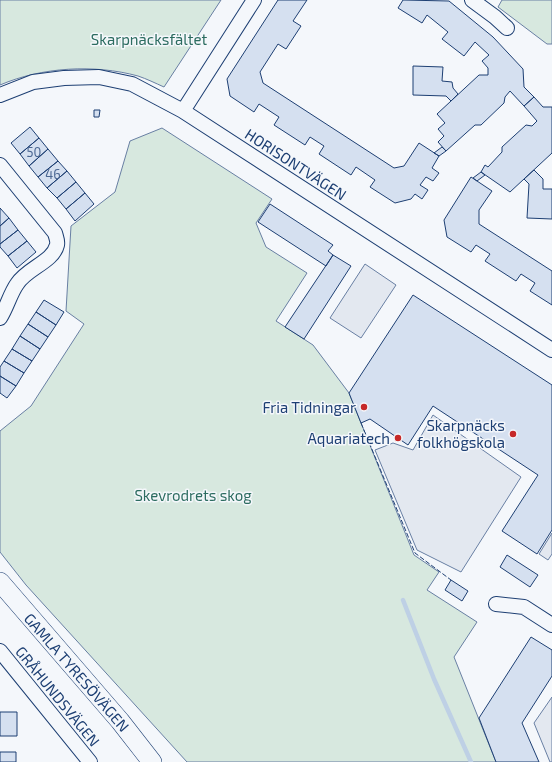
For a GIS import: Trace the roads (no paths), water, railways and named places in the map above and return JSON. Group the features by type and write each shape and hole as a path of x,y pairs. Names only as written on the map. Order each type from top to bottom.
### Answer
{"street":[{"path":"183,111 254,0"},
{"path":"472,0 495,17 506,28"},
{"name":"HORISONTVÄGEN","path":"0,95 33,82 64,78 99,77 132,84 183,111 552,350"},
{"path":"0,165 55,233 57,244 54,253 45,261 25,274 17,284 6,309 0,318"},
{"name":"GAMLA TYRESÖVÄGEN","path":"0,582 120,721 152,762"},
{"path":"496,604 524,607 552,625"},
{"name":"GRÅHUNDSVÄGEN","path":"0,650 90,762"}],"waterway":[{"path":"403,600 434,679 471,762"}],"place":[{"name":"Fria Tidningar","path":"364,407"},
{"name":"Skarpnäcks folkhögskola","path":"513,434"},
{"name":"Aquariatech","path":"398,438"}],"park label":[{"name":"Skarpnäcksfältet","path":"149,39"},
{"name":"Skevrodrets skog","path":"193,495"}]}
